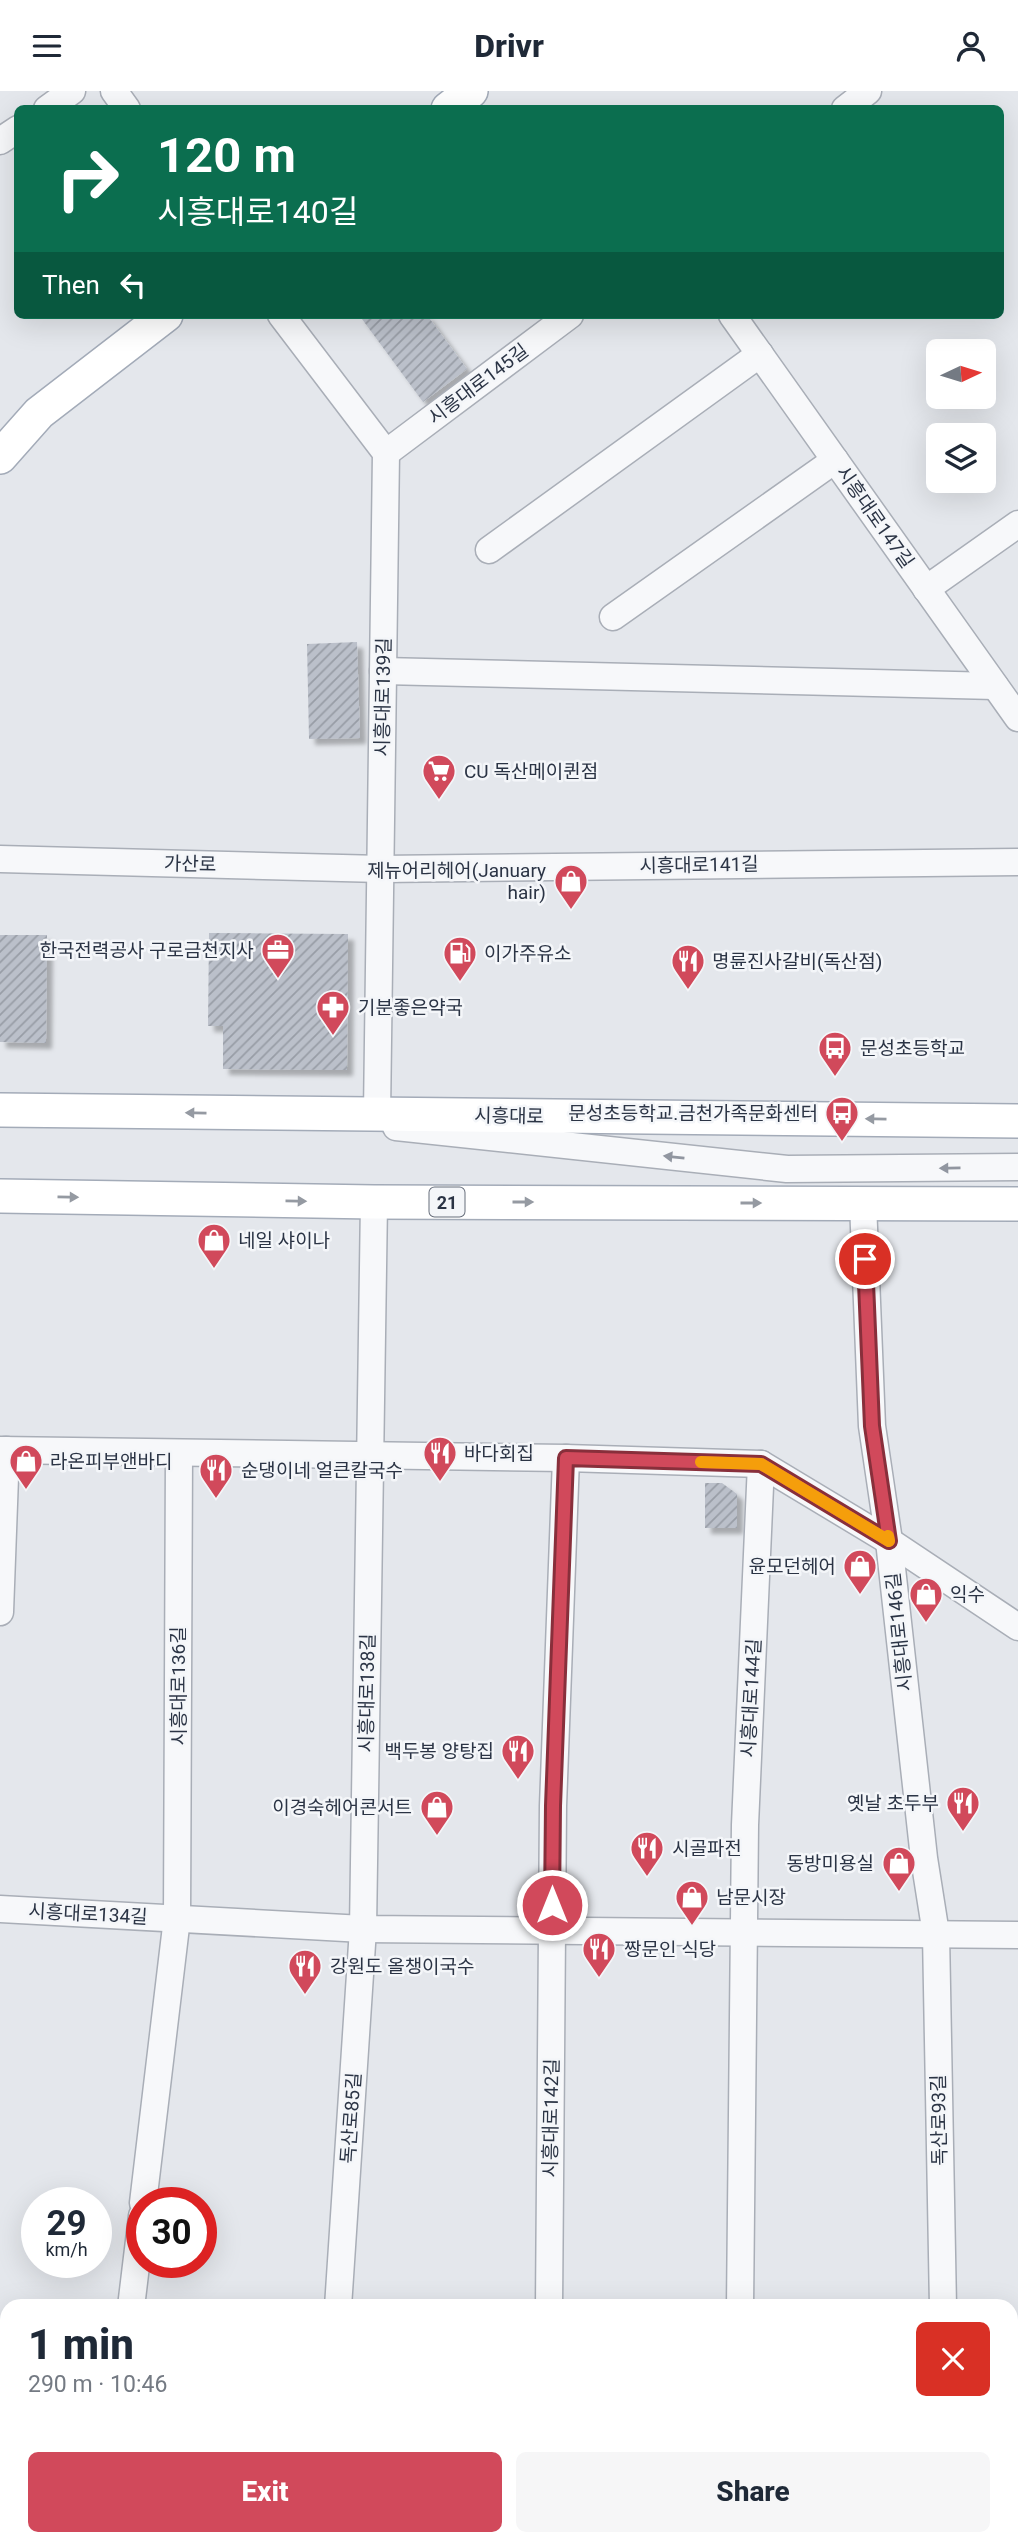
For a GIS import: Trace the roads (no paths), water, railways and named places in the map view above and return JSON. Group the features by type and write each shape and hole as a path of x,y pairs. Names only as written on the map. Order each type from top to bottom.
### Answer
{"main road":[{"path":"452,105 471,91"},
{"path":"0,457 39,413 161,319"},
{"name":"시흥대로","path":"0,1110 1018,1121"},
{"name":"21","path":"0,1196 374,1202 1018,1204"}],"street":[{"path":"53,105 72,91"},
{"path":"850,105 868,91"},
{"path":"284,319 386,453"},
{"name":"시흥대로145길","path":"386,453 565,319"},
{"name":"시흥대로147길","path":"735,319 926,589 1009,699"},
{"path":"489,550 760,354"},
{"name":"시흥대로139길","path":"377,1114 386,453"},
{"path":"613,617 835,460"},
{"path":"926,589 1018,524"},
{"path":"383,671 1009,699"},
{"name":"가산로","path":"0,859 380,869"},
{"name":"시흥대로141길","path":"380,869 1018,862"},
{"path":"264,1113 787,1169 1018,1167"},
{"path":"879,1203 1018,1193"},
{"name":"시흥대로138길","path":"363,1929 374,1202"},
{"name":"시흥대로146길","path":"879,1203 872,1426 889,1541 924,1858 936,1934"},
{"path":"0,1612 3,1450 566,1458 761,1464 889,1541 1018,1627"},
{"name":"시흥대로136길","path":"145,2187 177,1919 179,1453"},
{"name":"시흥대로142길","path":"549,2299 553,1806 566,1458"},
{"name":"시흥대로144길","path":"740,2299 745,1825 761,1464"},
{"name":"시흥대로134길","path":"0,1909 177,1919"},
{"path":"177,1919 363,1929 1018,1935"},
{"name":"독산로85길","path":"339,2299 363,1929"},
{"name":"독산로93길","path":"936,1934 943,2299"},
{"path":"132,2299 135,2278"}],"place":[{"name":"CU 독산메이퀸점","path":"439,801"},
{"name":"제뉴어리헤어(January hair)","path":"571,911"},
{"name":"한국전력공사 구로금천지사","path":"278,980"},
{"name":"이가주유소","path":"460,983"},
{"name":"명륜진사갈비(독산점)","path":"688,991"},
{"name":"기분좋은약국","path":"333,1037"},
{"name":"문성초등학교","path":"835,1078"},
{"name":"문성초등학교.금천가족문화센터","path":"842,1143"},
{"name":"네일 샤이나","path":"214,1270"},
{"name":"바다회집","path":"440,1483"},
{"name":"라온피부앤바디","path":"26,1491"},
{"name":"순댕이네 얼큰칼국수","path":"216,1500"},
{"name":"윤모던헤어","path":"860,1596"},
{"name":"익수","path":"926,1624"},
{"name":"백두봉 양탕집","path":"518,1781"},
{"name":"옛날 초두부","path":"963,1833"},
{"name":"이경숙헤어콘서트","path":"437,1837"},
{"name":"시골파전","path":"647,1878"},
{"name":"동방미용실","path":"899,1893"},
{"name":"남문시장","path":"692,1927"},
{"name":"짱문인 식당","path":"599,1979"},
{"name":"강원도 올챙이국수","path":"305,1996"}]}
